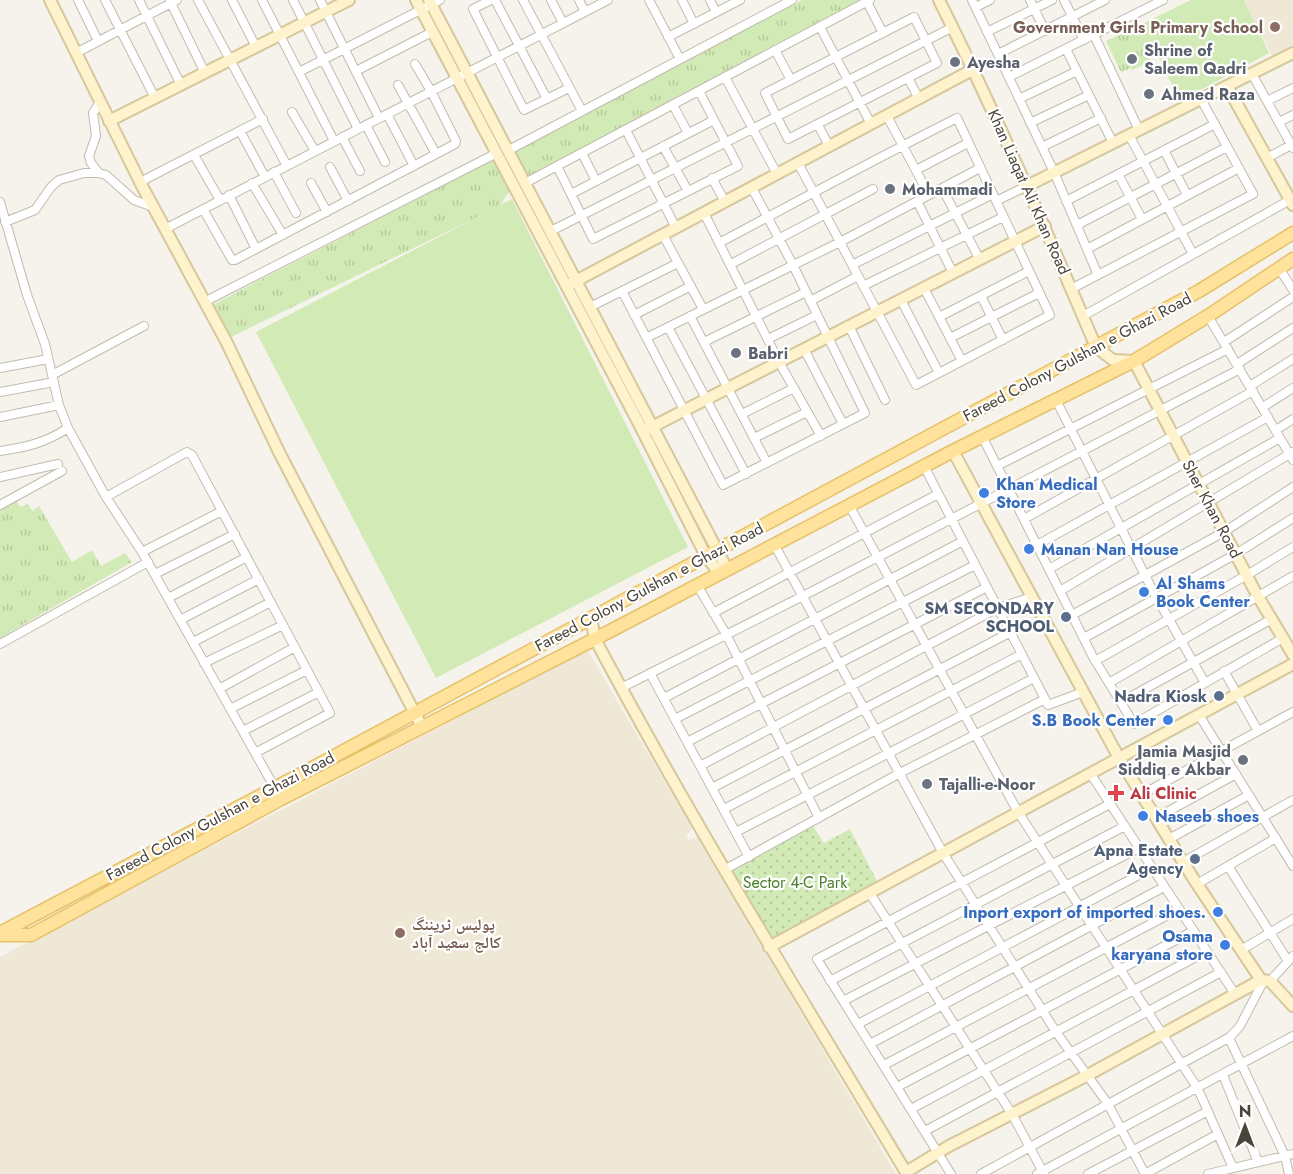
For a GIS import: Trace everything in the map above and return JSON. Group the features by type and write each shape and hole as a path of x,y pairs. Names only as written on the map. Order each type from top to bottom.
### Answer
{"main road":[{"name":"Fareed Colony Gulshan e Ghazi Road","path":"278,793 416,712 1199,291 1293,233"},
{"name":"Fareed Colony Gulshan e Ghazi Road","path":"0,934 278,793 422,727 595,639 952,451 1134,361 1208,316 1293,259"}],"street":[{"path":"50,0 140,182 227,343 279,452 422,727"},
{"path":"78,0 98,41"},
{"path":"105,0 155,98"},
{"path":"140,0 181,85"},
{"path":"198,0 232,59 287,166"},
{"path":"232,0 256,47"},
{"path":"262,0 334,141"},
{"path":"293,0 362,127 385,162"},
{"path":"320,0 379,118"},
{"path":"109,121 349,0"},
{"path":"547,99 493,0 473,9 524,110 547,99 569,88"},
{"path":"523,0 582,111"},
{"path":"551,0 563,23"},
{"path":"579,0 585,12"},
{"path":"165,229 608,0"},
{"path":"649,0 680,59"},
{"path":"681,0 694,24"},
{"path":"710,0 716,12"},
{"path":"668,37 739,0"},
{"path":"509,150 792,0"},
{"name":"Khan Liaqat Ali Khan Road","path":"939,0 1028,186 1096,347"},
{"path":"990,0 974,4 1054,172 1098,275"},
{"path":"1030,0 1045,31"},
{"path":"987,32 1052,0"},
{"path":"1065,0 1084,40"},
{"path":"998,54 1073,17 1092,3 1105,0"},
{"path":"76,53 172,1 205,73"},
{"path":"525,183 869,1 883,33"},
{"path":"1009,77 1159,1"},
{"path":"299,72 345,49 419,5 434,2 462,75 496,153 566,286 647,429 711,553 723,571"},
{"path":"419,5 432,32 509,150 590,307 647,429"},
{"path":"914,17 937,63 788,139 765,93 883,33 914,17"},
{"path":"820,27 871,124"},
{"path":"551,231 952,27"},
{"path":"356,71 432,32"},
{"path":"1094,35 1139,130"},
{"path":"1066,49 1113,143"},
{"path":"775,50 791,80"},
{"path":"852,265 955,213 1028,186 1293,53"},
{"path":"202,209 232,260 283,236 455,144 456,141 431,91 415,64"},
{"path":"566,286 974,69"},
{"path":"1019,99 1077,71"},
{"path":"1252,74 1292,146 1267,158"},
{"path":"725,77 777,174"},
{"path":"908,78 919,99"},
{"path":"398,85 436,154"},
{"path":"1083,316 1193,254 1291,203 1227,86"},
{"path":"1267,101 1293,88"},
{"path":"557,166 593,239 738,166 699,91"},
{"path":"1030,123 1089,95"},
{"path":"1071,289 1252,194 1201,99"},
{"path":"100,102 93,112 96,136 89,156 91,163 134,200 153,207"},
{"path":"673,105 688,133"},
{"path":"292,112 315,151"},
{"path":"387,114 414,166"},
{"path":"1279,122 1293,115"},
{"path":"887,116 929,195"},
{"path":"720,243 813,193 957,118 1050,315 916,385 813,193 798,163"},
{"path":"1042,147 1101,118"},
{"path":"140,182 263,119"},
{"path":"571,194 714,120"},
{"path":"1066,201 1215,124"},
{"path":"818,125 829,146"},
{"path":"626,130 676,228"},
{"path":"240,131 265,177"},
{"path":"1128,135 1193,254"},
{"path":"342,137 360,171"},
{"path":"916,170 968,143"},
{"path":"663,146 688,191"},
{"path":"1077,225 1227,147"},
{"path":"1164,150 1187,195"},
{"path":"204,302 496,153"},
{"path":"582,153 596,181"},
{"path":"194,155 220,200"},
{"path":"330,167 348,201"},
{"path":"646,338 840,242 980,168"},
{"path":"1087,249 1239,168"},
{"path":"5,222 32,213 59,180 99,172"},
{"path":"274,172 297,213"},
{"path":"1118,174 1142,219"},
{"path":"712,178 725,202"},
{"path":"252,183 283,236"},
{"path":"311,183 327,212"},
{"path":"622,291 723,485 865,413 793,265 752,188"},
{"path":"942,188 980,260"},
{"path":"731,264 873,189"},
{"path":"229,195 256,249"},
{"path":"917,201 953,273"},
{"path":"0,202 48,359 59,405 68,428 106,497 155,574 278,793"},
{"path":"704,213 779,362 821,435"},
{"path":"863,286 1003,217"},
{"path":"647,429 1045,226"},
{"path":"663,235 703,309"},
{"path":"590,307 678,263"},
{"path":"1279,268 1293,290"},
{"path":"939,317 1029,271"},
{"path":"810,301 858,276"},
{"path":"634,315 691,286"},
{"path":"924,288 962,361"},
{"path":"704,342 806,292"},
{"path":"950,338 1039,293"},
{"path":"981,296 1003,340"},
{"path":"997,466 1149,389 1226,346 1293,297"},
{"path":"901,300 939,373"},
{"path":"768,339 817,315"},
{"path":"690,316 767,463"},
{"path":"1060,591 1292,455 1208,316"},
{"path":"0,392 53,379 144,326"},
{"path":"849,326 885,400"},
{"path":"668,327 746,474"},
{"path":"621,688 1160,410 1239,366 1293,328"},
{"path":"1096,347 1113,360 1134,361"},
{"path":"804,349 843,424"},
{"path":"0,368 48,359"},
{"path":"1024,519 1173,436 1252,389 1293,359"},
{"name":"Sher Khan Road","path":"1134,361 1247,575 1293,655"},
{"path":"742,414 794,388"},
{"path":"1263,407 1293,388"},
{"path":"1056,400 1145,576 1205,682"},
{"path":"0,417 59,405"},
{"path":"754,438 807,412"},
{"path":"1037,545 1268,417"},
{"path":"1276,430 1293,419"},
{"path":"0,451 50,440 68,428"},
{"path":"982,436 1095,661 1134,724 1283,638"},
{"path":"1049,569 1280,438"},
{"path":"952,451 1141,795 1241,950 1265,980 1293,1006"},
{"path":"106,497 187,452 192,454 330,712 255,753"},
{"path":"924,466 1048,705 1083,692"},
{"path":"0,477 60,468 0,505"},
{"path":"1072,615 1224,532 1293,487"},
{"path":"714,613 938,494"},
{"path":"849,506 1018,812 1198,1089 1233,1168"},
{"path":"142,552 222,511"},
{"path":"1084,638 1236,554 1293,518"},
{"path":"155,574 235,534"},
{"path":"664,698 963,541"},
{"path":"774,544 943,853 1056,1032 1108,1104 1145,1174 1218,1134"},
{"path":"1095,661 1293,547"},
{"path":"168,598 247,557"},
{"path":"0,644 148,562"},
{"path":"675,719 975,565"},
{"path":"1109,682 1293,576"},
{"path":"180,620 259,579"},
{"path":"697,585 726,634 819,818"},
{"path":"687,742 987,587"},
{"path":"700,766 998,608 1032,597"},
{"path":"193,642 271,602"},
{"path":"591,618 595,639 724,870 906,1173 938,1152 1265,980 1290,958 1270,933 1228,866"},
{"path":"1120,702 1272,619"},
{"path":"204,663 283,625"},
{"path":"712,788 1011,632"},
{"path":"219,689 295,647"},
{"path":"724,809 1022,654"},
{"path":"769,947 1293,664"},
{"path":"230,709 307,670"},
{"path":"1224,671 1258,731"},
{"path":"650,673 749,857"},
{"path":"736,832 1034,678"},
{"path":"243,731 319,692"},
{"path":"724,870 900,773 1045,699"},
{"path":"1141,795 1293,712"},
{"path":"1199,715 1293,866"},
{"path":"1090,773 1235,994"},
{"path":"1156,818 1236,774"},
{"path":"1169,839 1249,795"},
{"path":"1183,861 1293,800"},
{"path":"951,1174 817,959 1110,804"},
{"path":"830,981 1125,826"},
{"path":"1197,884 1276,838"},
{"path":"843,1001 1139,848"},
{"path":"858,1024 1152,868"},
{"path":"870,1044 1164,887"},
{"path":"869,892 1012,1114 1041,1173 1293,1036"},
{"path":"884,1065 1179,909"},
{"path":"1241,950 1293,920"},
{"path":"897,1088 1193,931"},
{"path":"911,1109 1207,951"},
{"path":"925,1131 1221,972"},
{"path":"981,1174 1229,1038 1240,1026 1265,980"},
{"path":"1229,1038 1289,1155 1289,1174"},
{"path":"1223,1075 1258,1162"},
{"path":"1088,1174 1209,1111"},
{"path":"1209,1174 1289,1155"}],"shaded area":[{"name":"Government Girls Primary School","path":"1244,0 1293,0 1293,53 1275,62"},
{"name":"پولیس ٹریننگ کالج سعید آباد","path":"587,650 692,828 686,836 688,840 697,837 896,1174 0,1174 0,957"}],"green space":[{"path":"802,0 867,0 556,165 507,194 500,206 231,337 212,305"},
{"path":"1191,0 1244,0 1269,53 1180,101 1142,24"},
{"path":"1142,24 1155,50 1148,54 1151,62 1121,72 1106,41"},
{"path":"512,199 688,547 436,678 256,332"},
{"path":"16,500 20,507 28,504 32,511 39,506 72,562 92,550 101,566 125,553 132,562 0,638 0,510"},
{"name":"Sector 4-C Park","path":"811,823 824,843 850,829 880,887 769,947 724,871"}],"place":[{"name":"Government Girls Primary School","path":"1275,27"},
{"name":"Shrine of Saleem Qadri","path":"1132,59"},
{"name":"Ayesha","path":"955,62"},
{"name":"Ahmed Raza","path":"1149,94"},
{"name":"Mohammadi","path":"890,189"},
{"name":"Babri","path":"736,353"},
{"name":"Khan Medical Store","path":"984,493"},
{"name":"Manan Nan House","path":"1029,549"},
{"name":"Al Shams Book Center","path":"1144,592"},
{"name":"SM SECONDARY SCHOOL","path":"1066,617"},
{"name":"Nadra Kiosk","path":"1219,696"},
{"name":"S.B Book Center","path":"1168,720"},
{"name":"Jamia Masjid Siddiq e Akbar","path":"1243,760"},
{"name":"Tajalli-e-Noor","path":"927,784"},
{"name":"Ali Clinic","path":"1116,793"},
{"name":"Naseeb shoes","path":"1143,816"},
{"name":"Apna Estate Agency","path":"1195,859"},
{"name":"Inport export of imported shoes.","path":"1218,912"},
{"name":"پولیس ٹریننگ کالج سعید آباد","path":"400,933"},
{"name":"Osama karyana store","path":"1225,945"}]}
